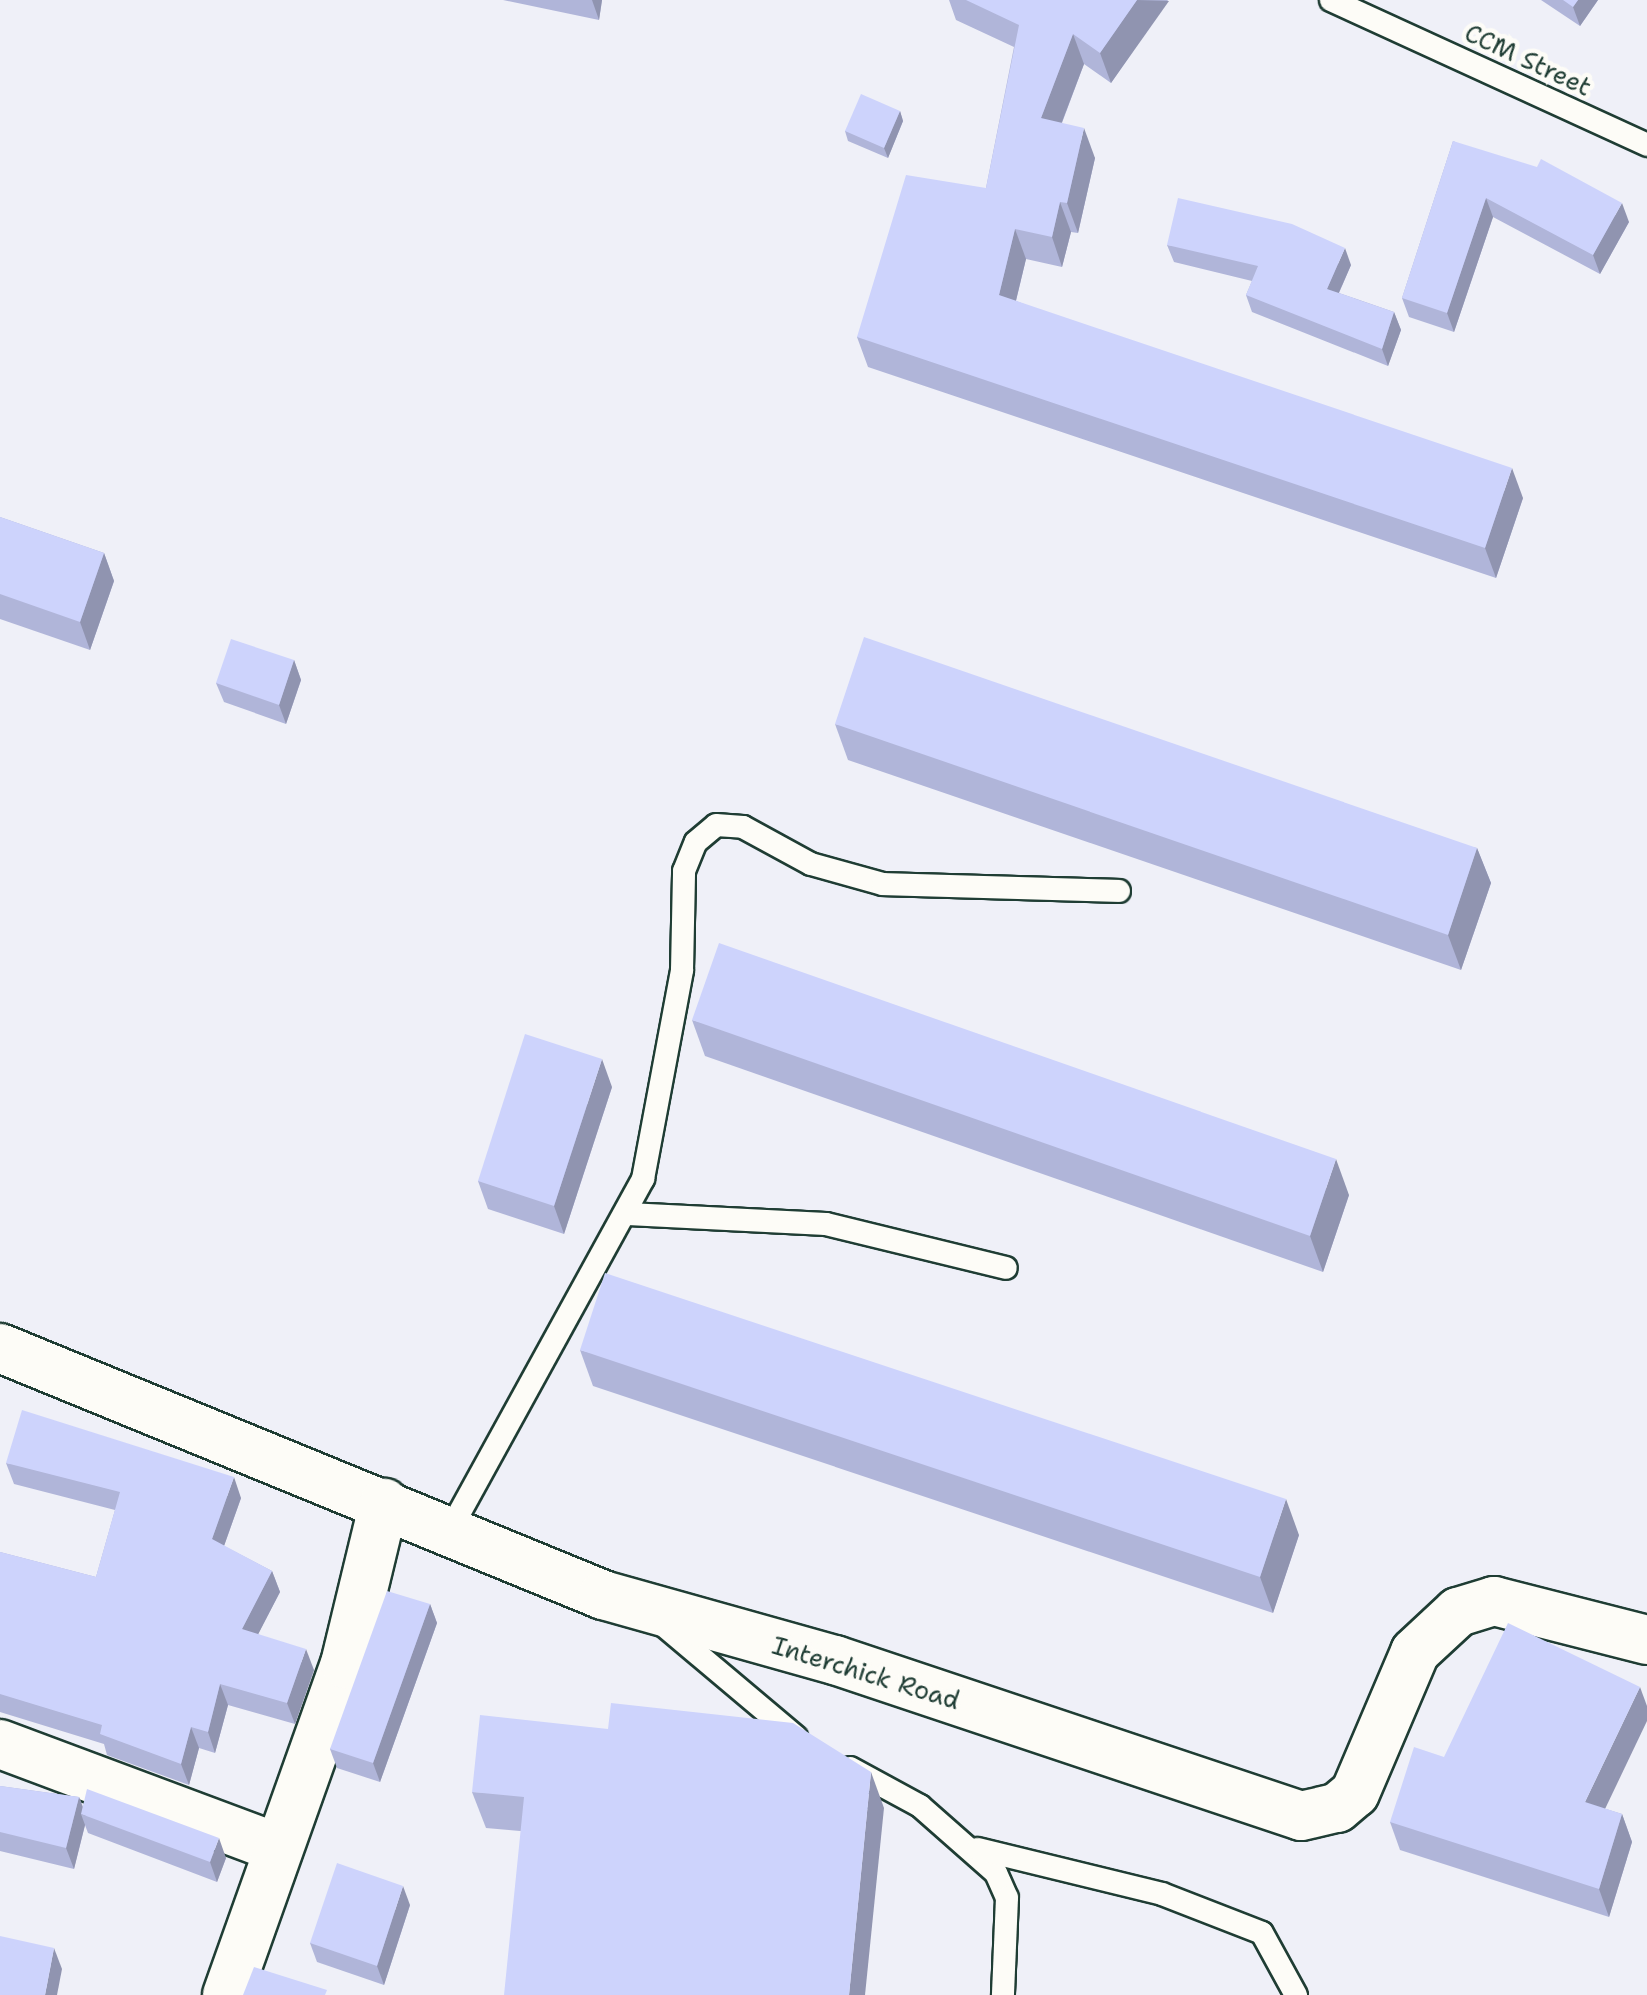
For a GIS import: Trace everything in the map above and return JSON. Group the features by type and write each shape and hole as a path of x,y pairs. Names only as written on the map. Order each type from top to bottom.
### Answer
{"street":[{"name":"Interchick Road","path":"0,1348 646,1610 835,1660 1301,1816 1337,1808 1354,1793 1415,1652 1458,1612 1494,1600 1647,1640"},
{"path":"227,1995 345,1664 384,1503"},
{"path":"0,1744 278,1848"}],"lane":[{"name":"CCM Street","path":"1331,0 1647,145"},
{"path":"450,1530 628,1214 682,970 684,870 716,825 882,884 1119,891"},
{"path":"628,1214 826,1224 1006,1268"},
{"path":"646,1610 756,1710 978,1849 1162,1894 1262,1933 1296,1995"},
{"path":"978,1849 1007,1898 1003,1995"}],"building":[{"path":"966,0 1137,0 1100,53 1073,34 1041,118 1084,128 1067,203 1060,202 1052,237 1015,229 999,295 1512,468 1485,548 857,337 906,175 986,188 1019,25"},
{"path":"861,94 900,111 884,148 845,131"},
{"path":"1453,141 1537,167 1541,159 1622,203 1593,255 1486,198 1447,313 1402,298"},
{"path":"1178,198 1292,224 1345,248 1327,289 1394,312 1382,349 1246,295 1258,266 1167,245"},
{"path":"0,517 104,553 80,622 0,594"},
{"path":"864,637 1477,848 1448,935 835,724"},
{"path":"231,639 294,660 279,705 216,683"},
{"path":"719,943 1336,1159 1310,1236 692,1020"},
{"path":"525,1034 602,1059 554,1206 478,1181"},
{"path":"605,1273 1286,1499 1260,1577 580,1350"},
{"path":"22,1410 234,1477 212,1539 272,1571 242,1629 306,1649 287,1703 220,1684 208,1732 191,1727 181,1764 100,1734 102,1725 0,1694 0,1552 96,1577 120,1492 6,1463"},
{"path":"387,1591 430,1604 373,1763 330,1749"},
{"path":"1508,1623 1640,1687 1585,1802 1622,1814 1599,1889 1390,1822 1414,1747 1444,1757"},
{"path":"611,1703 793,1723 871,1772 849,1995 504,1995 524,1797 472,1792 480,1715 608,1729"},
{"path":"0,1786 79,1797 66,1848 0,1832"},
{"path":"87,1789 219,1838 210,1862 81,1814"},
{"path":"337,1863 403,1886 377,1966 310,1943"},
{"path":"0,1936 54,1948 45,1995 0,1995"},
{"path":"254,1967 327,1990 325,1995 243,1995"}]}
